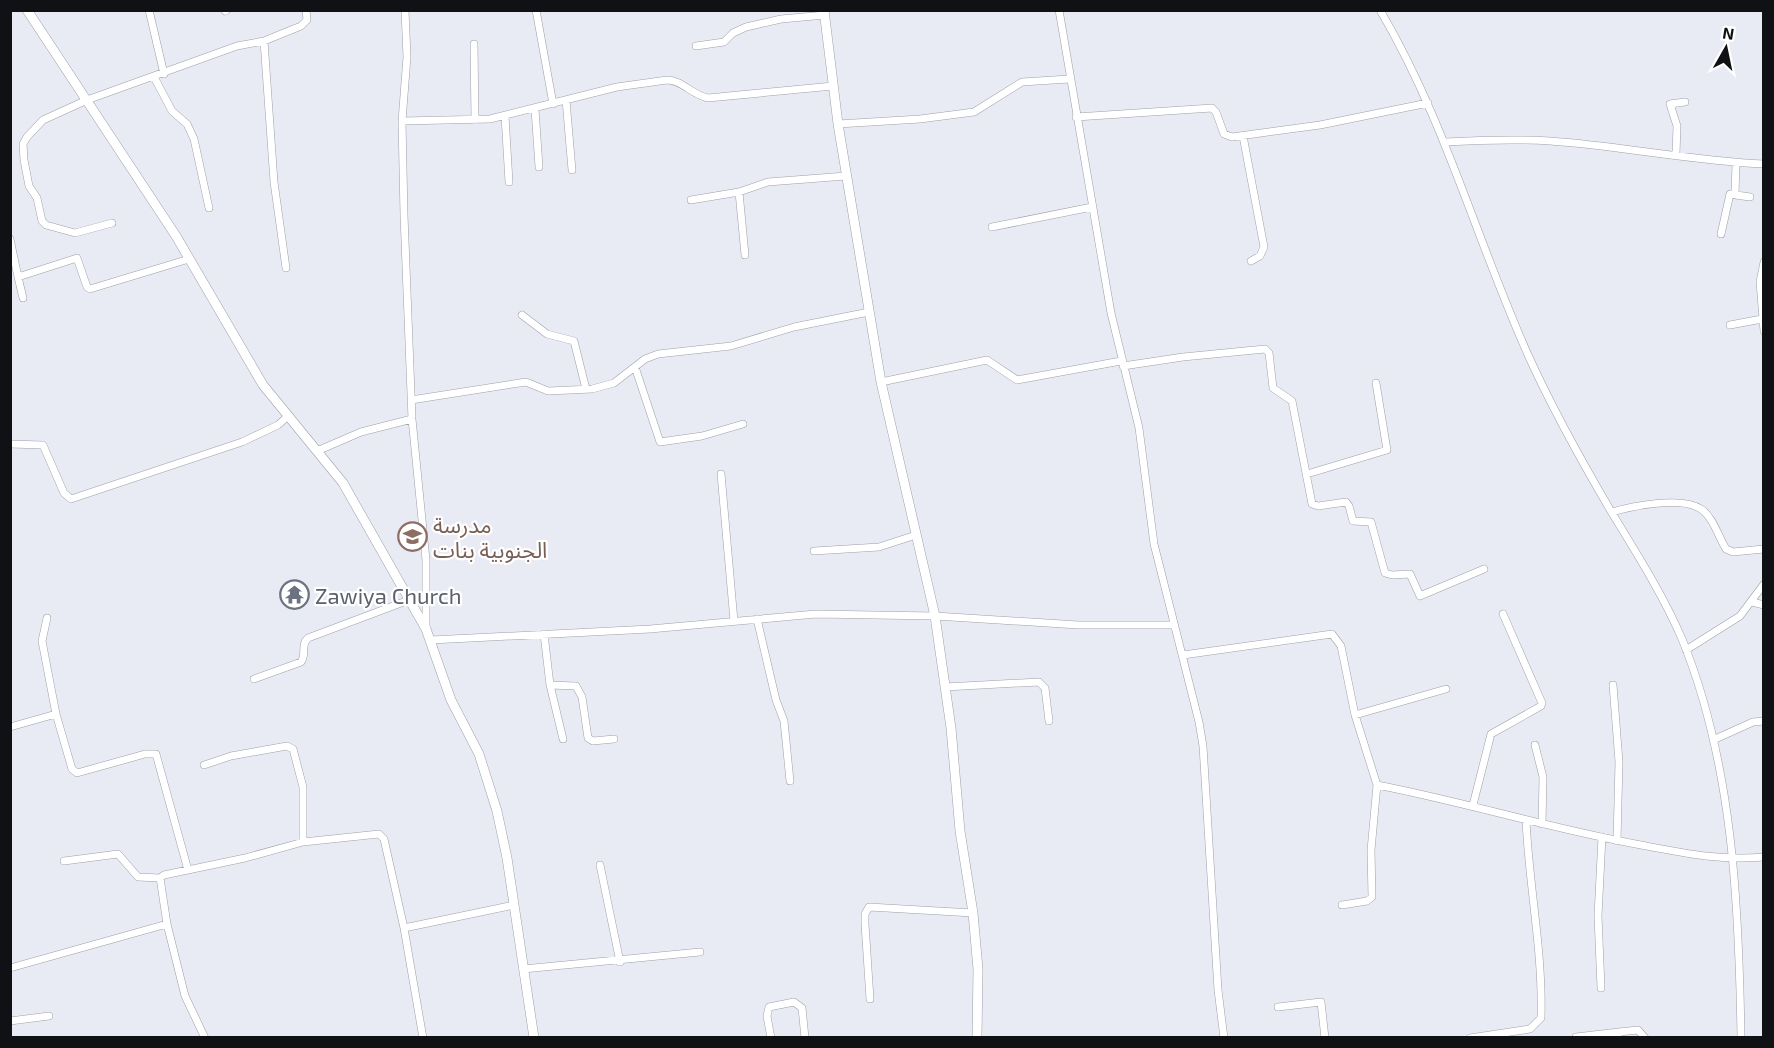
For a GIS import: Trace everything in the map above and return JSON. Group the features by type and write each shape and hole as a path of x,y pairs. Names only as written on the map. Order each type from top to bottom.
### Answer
{"street":[{"path":"27,10 189,259 263,385 343,483 426,629 451,700 472,739 484,770 499,820 534,1038"},
{"path":"149,10 164,74"},
{"path":"112,223 75,233 46,225 25,176 23,144 27,137 44,120 87,100 237,46 264,41 305,24 306,10"},
{"path":"405,10 407,57 402,121 411,400 424,525 426,629"},
{"path":"536,10 554,104"},
{"path":"1059,10 1069,79 1122,364 1139,428 1154,544 1195,699 1203,746 1215,956 1224,1038"},
{"path":"1380,10 1428,103 1445,142 1528,356 1549,400 1661,594 1686,650 1713,740 1724,800 1739,932 1741,1038"},
{"path":"696,46 723,42 733,33 747,27 824,13 838,124 880,382 935,616 960,831 973,913 978,969 977,1038"},
{"path":"264,41 274,182 286,268"},
{"path":"474,44 475,120"},
{"path":"154,77 172,111 187,124 194,139 208,208"},
{"path":"838,124 920,119 974,112 1022,82 1069,79"},
{"path":"402,121 475,120 506,116 617,87 667,80 675,80 689,92 708,98 833,86"},
{"path":"566,100 572,170"},
{"path":"1676,154 1677,126 1670,104 1685,102"},
{"path":"1076,117 1206,108 1216,112 1227,136 1243,136 1320,125 1428,103"},
{"path":"536,109 539,166"},
{"path":"506,116 509,182"},
{"path":"1243,136 1264,247 1260,256 1251,261"},
{"path":"1445,142 1551,141 1676,154 1736,163 1764,164"},
{"path":"1721,234 1730,194 1750,196 1735,195 1736,163"},
{"path":"691,200 739,192 768,182 846,176"},
{"path":"739,192 746,255"},
{"path":"993,227 1092,207"},
{"path":"10,239 23,298"},
{"path":"18,277 77,258 87,287 90,289 189,259"},
{"path":"1764,262 1760,282 1764,331"},
{"path":"411,400 526,382 548,391 586,389 614,383 645,359 658,354 731,346 794,327 869,312"},
{"path":"522,315 547,334 574,341 586,389"},
{"path":"1730,325 1762,320"},
{"path":"880,382 987,360 1017,380 1122,364 1265,349 1269,353 1273,388 1292,401 1312,504 1318,506 1346,502 1353,521 1371,522 1385,573 1410,574 1418,595 1423,596 1484,569"},
{"path":"634,367 660,442 702,436 743,424"},
{"path":"1307,474 1387,450 1376,383"},
{"path":"10,444 43,445 64,494 71,499 242,442 272,429 288,416"},
{"path":"317,451 361,432 412,419"},
{"path":"721,474 734,621"},
{"path":"1612,512 1637,505 1692,505 1701,508 1709,517 1726,549 1733,552 1764,549"},
{"path":"814,551 879,547 916,535"},
{"path":"1686,650 1730,625 1752,602 1764,584"},
{"path":"254,679 301,662 304,658 303,645 308,638 409,600"},
{"path":"1752,602 1764,605"},
{"path":"431,640 816,614 935,616 1078,625 1174,625"},
{"path":"1473,805 1491,734 1541,706 1542,703 1503,614"},
{"path":"47,618 42,641 56,714 74,772 84,773 145,754 156,754 188,870"},
{"path":"757,619 776,700 784,722 790,781"},
{"path":"544,634 550,685 563,739"},
{"path":"1183,655 1332,634 1341,646 1355,715 1377,785 1371,850 1372,897 1367,901 1342,906"},
{"path":"945,687 1039,682 1045,688 1049,721"},
{"path":"550,685 572,685 579,689 590,740 614,739"},
{"path":"1613,685 1619,762 1617,841"},
{"path":"1355,715 1446,689"},
{"path":"10,727 56,714"},
{"path":"1713,740 1753,722 1764,721"},
{"path":"1535,745 1543,777 1542,824"},
{"path":"204,765 231,756 287,746 293,749 303,787 303,842"},
{"path":"1377,785 1473,805 1617,841 1731,860 1764,857"},
{"path":"1470,1038 1530,1029 1541,1018 1542,970 1529,877 1526,820"},
{"path":"64,861 113,853 124,859 138,877 160,878 303,842 375,833 382,836 404,928 423,1038"},
{"path":"1601,988 1598,916 1602,837"},
{"path":"600,865 620,962"},
{"path":"160,878 167,924 185,996 205,1038"},
{"path":"404,928 514,905"},
{"path":"870,999 865,924 869,907 973,913"},
{"path":"10,968 167,924"},
{"path":"523,969 620,962 700,952"},
{"path":"771,1038 767,1016 769,1007 794,1002 802,1008 805,1038"},
{"path":"1278,1007 1322,1002 1325,1038"},
{"path":"10,1021 49,1016"},
{"path":"1576,1036 1619,1035 1638,1030 1645,1038"}],"place":[{"name":"مدرسة الجنوبية بنات","path":"412,537"},
{"name":"Zawiya Church","path":"294,595"}]}
